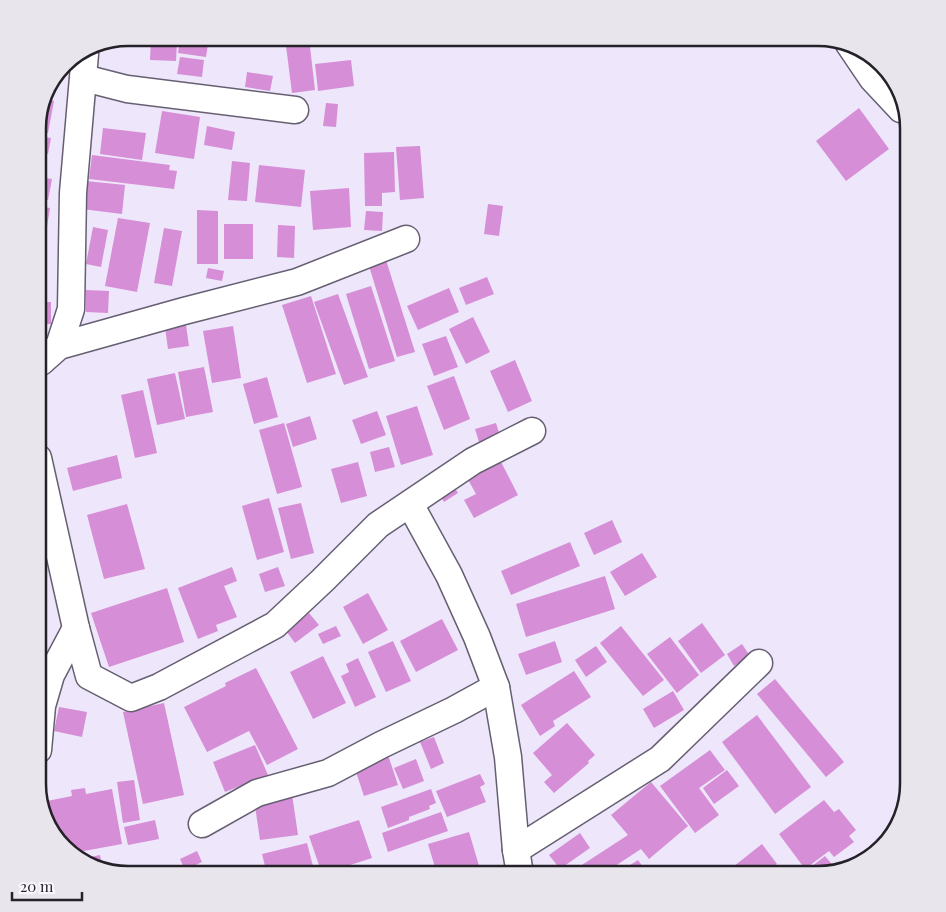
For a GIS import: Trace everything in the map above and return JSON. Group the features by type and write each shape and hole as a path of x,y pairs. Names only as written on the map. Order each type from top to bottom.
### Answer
{"street":[{"path":"858,57 872,78 895,103"},
{"path":"59,346 71,309 74,193 85,66 127,89 295,110"},
{"path":"46,358 59,346 297,282 406,239"},
{"path":"51,675 89,676 131,698 159,687 275,625 378,525 473,461 532,431"},
{"path":"46,494 76,628 89,676"},
{"path":"410,504 449,575 477,637 496,687 508,757 518,862"},
{"path":"46,692 51,675 76,628"},
{"path":"518,862 660,759 759,664"},
{"path":"202,824 257,794 328,772 454,710 496,687"}],"building":[{"path":"151,46 177,46 176,61 150,60"},
{"path":"179,46 208,46 206,57 178,53"},
{"path":"286,46 310,46 315,90 292,93"},
{"path":"180,57 204,60 202,77 177,74"},
{"path":"351,60 354,86 318,91 315,64"},
{"path":"247,72 273,76 270,91 245,87"},
{"path":"52,101 54,101 48,133 46,133 46,123"},
{"path":"326,103 338,104 336,127 323,126"},
{"path":"859,108 889,149 846,181 816,141"},
{"path":"162,111 200,117 194,159 155,153"},
{"path":"207,126 235,132 232,150 204,145"},
{"path":"103,128 146,133 142,160 100,154"},
{"path":"46,137 51,138 48,154 46,154"},
{"path":"420,146 424,198 400,200 396,147"},
{"path":"394,152 395,192 382,193 382,206 365,206 364,153"},
{"path":"92,155 170,165 169,170 177,171 174,189 89,179"},
{"path":"232,161 250,163 247,201 228,200"},
{"path":"259,165 305,170 301,207 255,202"},
{"path":"46,178 52,179 48,200 46,200"},
{"path":"86,181 125,185 122,214 82,209"},
{"path":"349,188 351,227 313,230 310,191"},
{"path":"488,204 503,206 499,236 484,234"},
{"path":"46,207 50,208 46,233"},
{"path":"197,210 218,211 218,264 197,264"},
{"path":"366,211 383,212 382,231 364,230"},
{"path":"118,218 150,223 137,292 105,286"},
{"path":"224,224 253,224 253,259 224,259"},
{"path":"278,225 295,226 294,258 277,257"},
{"path":"93,227 108,230 101,267 86,264"},
{"path":"164,228 182,231 172,286 154,283"},
{"path":"386,260 415,352 397,357 369,266"},
{"path":"208,268 224,271 222,281 206,278"},
{"path":"487,277 494,294 466,305 459,288"},
{"path":"371,286 395,361 369,369 346,294"},
{"path":"449,288 459,312 418,330 407,306"},
{"path":"86,290 109,291 108,313 86,312"},
{"path":"338,294 368,377 344,385 314,302"},
{"path":"311,296 336,374 307,383 282,305"},
{"path":"46,302 51,302 51,324 46,324"},
{"path":"473,317 490,352 466,364 449,329"},
{"path":"186,325 189,346 168,349 165,327"},
{"path":"233,326 241,378 212,383 203,331"},
{"path":"446,336 458,367 434,376 422,344"},
{"path":"515,360 532,401 508,412 490,371"},
{"path":"204,367 213,412 186,417 178,372"},
{"path":"175,373 185,419 157,425 147,379"},
{"path":"454,376 470,419 444,430 427,386"},
{"path":"267,377 278,417 254,424 243,384"},
{"path":"143,390 157,453 135,458 121,395"},
{"path":"417,406 433,455 401,465 386,416"},
{"path":"377,411 386,435 361,444 352,420"},
{"path":"310,416 317,439 293,447 286,424"},
{"path":"284,423 302,487 277,494 259,430"},
{"path":"496,423 500,436 479,442 475,429"},
{"path":"389,447 395,467 375,472 370,452"},
{"path":"117,455 122,478 73,491 67,468"},
{"path":"498,456 518,495 474,518 464,500 476,494 465,474"},
{"path":"358,462 367,496 341,503 331,469"},
{"path":"453,485 458,493 444,502 439,493"},
{"path":"269,498 284,552 257,560 242,506"},
{"path":"301,503 314,553 291,559 278,508"},
{"path":"127,504 145,569 104,579 87,515"},
{"path":"612,520 622,542 594,555 584,533"},
{"path":"570,542 580,566 511,595 501,571"},
{"path":"642,553 657,577 625,596 610,572"},
{"path":"232,567 237,581 224,586 237,617 216,625 218,631 198,639 178,588"},
{"path":"278,567 285,586 265,592 259,574"},
{"path":"605,576 615,609 526,637 516,604"},
{"path":"167,588 184,642 109,667 91,613"},
{"path":"368,593 388,630 363,644 343,607"},
{"path":"309,613 319,625 295,643 286,631"},
{"path":"442,619 458,650 416,672 400,641"},
{"path":"702,623 725,655 701,673 678,641"},
{"path":"336,626 341,636 323,644 318,634"},
{"path":"621,626 664,680 643,696 600,643"},
{"path":"670,637 699,675 677,693 647,654"},
{"path":"393,641 411,681 386,692 368,652"},
{"path":"555,641 562,662 526,675 518,654"},
{"path":"742,644 750,656 734,666 727,654"},
{"path":"596,646 607,662 586,677 575,660"},
{"path":"323,656 346,703 313,719 290,672"},
{"path":"358,658 376,697 355,707 341,676 349,672 346,664"},
{"path":"256,668 298,749 267,765 249,731 207,752 184,707 226,686 225,683"},
{"path":"574,671 591,697 553,721 555,726 540,736 521,705"},
{"path":"775,679 844,762 826,777 757,694"},
{"path":"673,691 684,710 654,728 643,709"},
{"path":"164,703 184,795 143,804 123,712"},
{"path":"59,707 87,712 82,737 54,731"},
{"path":"757,715 811,787 775,814 722,742"},
{"path":"567,723 595,755 588,761 589,763 554,793 544,782 552,775 533,753"},
{"path":"434,737 444,763 431,769 420,742"},
{"path":"255,745 268,775 225,792 213,762"},
{"path":"710,750 725,770 699,788 719,815 695,833 660,786"},
{"path":"387,752 398,785 364,796 353,763"},
{"path":"416,759 424,781 403,789 394,768"},
{"path":"727,770 739,786 714,804 703,788"},
{"path":"480,774 485,784 480,787 486,802 447,817 436,791"},
{"path":"134,780 140,820 123,823 117,782"},
{"path":"651,782 688,826 649,859 641,849 615,866 580,866 628,835 611,815"},
{"path":"85,788 86,794 112,789 122,844 82,851 67,838 57,825 48,801 72,796 71,790"},
{"path":"431,789 436,803 429,806 430,809 388,828 381,807"},
{"path":"292,794 298,835 260,840 254,799"},
{"path":"824,800 834,812 839,809 856,830 849,836 854,842 834,857 829,851 809,866 803,866 779,834"},
{"path":"441,812 448,831 388,852 382,833"},
{"path":"155,820 159,839 128,845 124,827"},
{"path":"359,820 372,858 347,866 319,866 309,836"},
{"path":"469,832 479,866 435,866 428,844"},
{"path":"580,833 590,848 564,866 558,866 549,855"},
{"path":"307,843 313,866 265,866 262,854"},
{"path":"762,844 777,864 774,866 734,866"},
{"path":"197,851 202,862 194,866 183,866 180,859"},
{"path":"100,855 101,861 92,857"},
{"path":"825,856 832,864 818,866 812,866"},
{"path":"638,860 642,866 629,866"}]}
